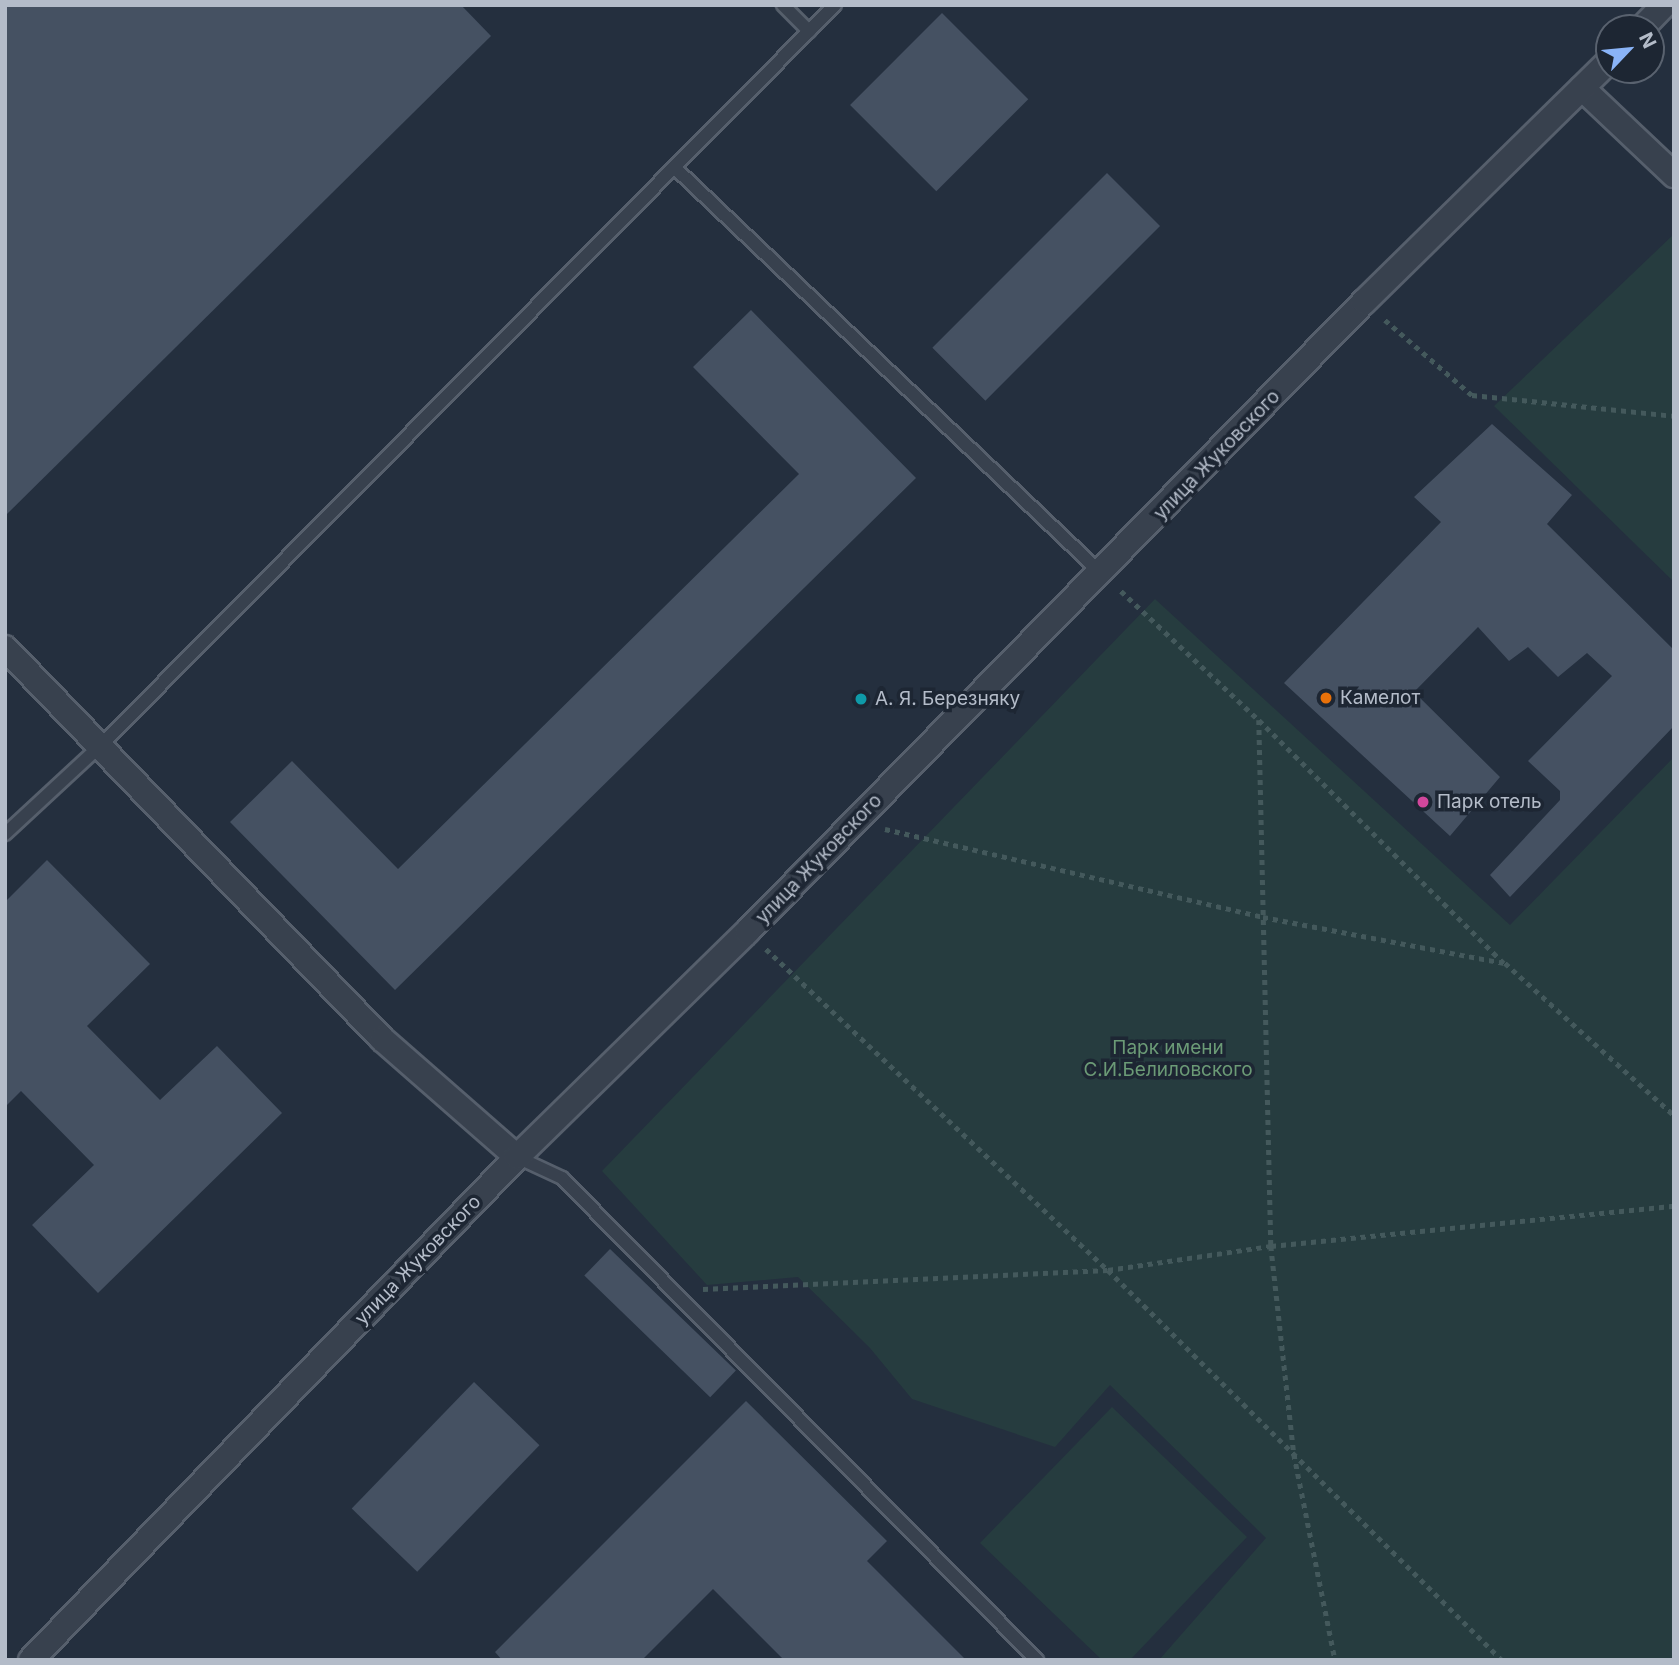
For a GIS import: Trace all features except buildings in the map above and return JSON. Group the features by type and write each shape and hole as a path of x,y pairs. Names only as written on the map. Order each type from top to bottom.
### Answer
{"street":[{"name":"улица Жуковского","path":"31,1660 517,1157 747,932 1102,574 1364,302 1595,75"},
{"path":"1582,88 1674,176"},
{"path":"5,648 382,1039 517,1157"}],"lane":[{"path":"783,5 809,31"},
{"path":"5,834 101,745 835,5"},
{"path":"674,167 1102,574"},
{"path":"517,1157 562,1178 1037,1660"}],"path":[{"path":"1364,302 1472,395 1674,416"},
{"path":"1102,574 1259,720 1505,963 1674,1115"},
{"path":"1259,720 1270,1246 1294,1454 1335,1660"},
{"path":"854,822 1263,917 1505,963"},
{"path":"747,932 1108,1270 1502,1660"},
{"path":"674,1290 1108,1270 1270,1246 1674,1206"}],"green space":[{"path":"1674,234 1674,582 1494,406"},
{"name":"Парк имени С.И.Белиловского","path":"1155,599 1510,925 1674,757 1674,1660 1159,1660 1266,1538 1110,1385 1055,1447 912,1399 870,1348 798,1277 707,1285 602,1171"},
{"path":"1112,1407 1247,1537 1130,1660 1102,1660 980,1543"}],"place":[{"name":"Камелот","path":"1326,698"},
{"name":"А. Я. Березняку","path":"861,699"},
{"name":"Парк отель","path":"1423,802"}]}
